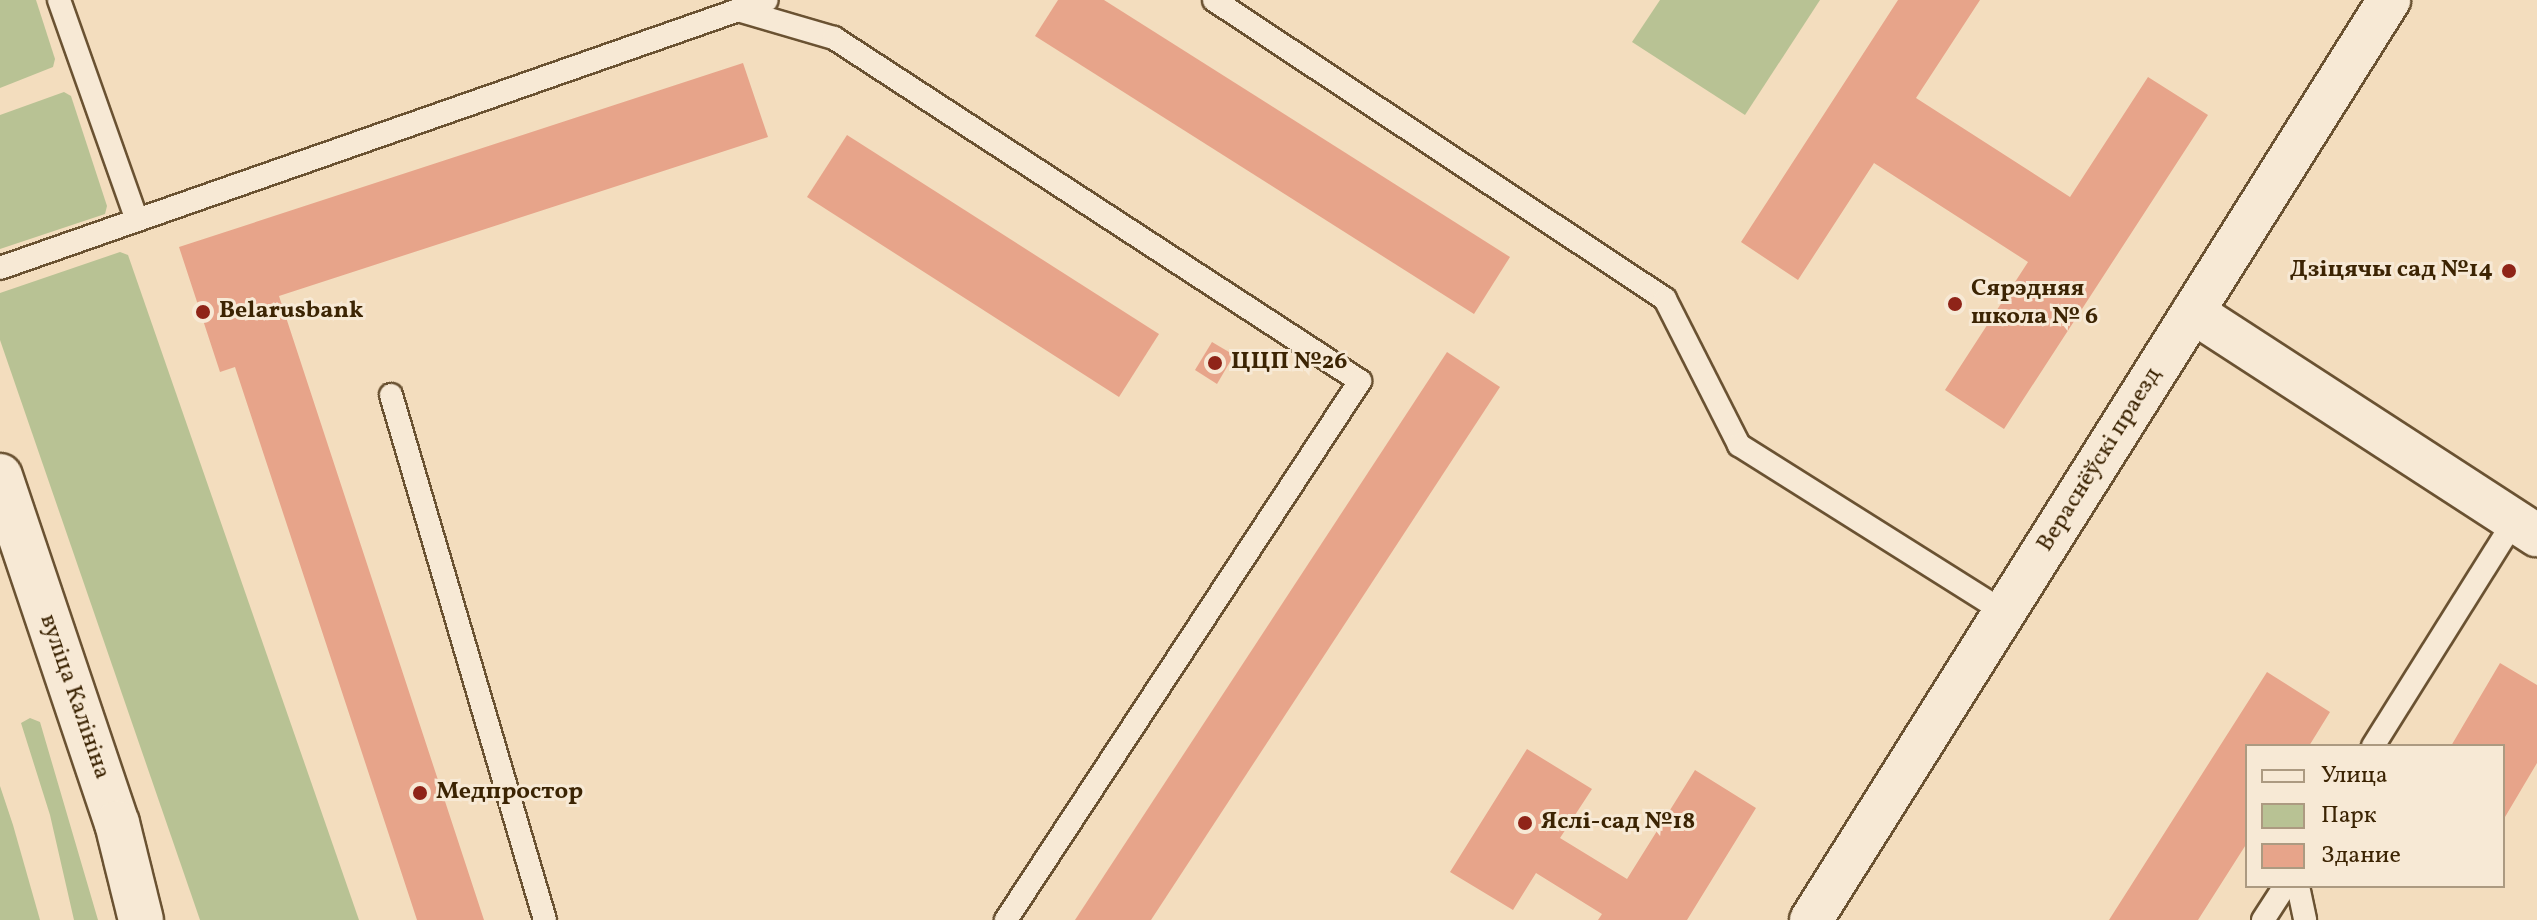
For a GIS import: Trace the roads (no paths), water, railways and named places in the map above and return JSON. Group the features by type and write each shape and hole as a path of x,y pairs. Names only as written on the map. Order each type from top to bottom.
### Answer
{"main road":[{"name":"вуліца Калініна","path":"0,476 117,823 141,920"}],"street":[{"name":"Вераснёўскі праезд","path":"1811,920 2389,0"},
{"path":"2193,312 2526,528"}],"lane":[{"path":"59,0 137,220"},
{"path":"0,268 767,0"},
{"path":"1214,0 1665,299 1739,445 2004,612"},
{"path":"738,10 834,38 1360,381 1006,920"},
{"path":"391,395 545,920"},
{"path":"2374,744 2526,528"},
{"path":"2263,920 2284,888"},
{"path":"2298,888 2305,920"}],"place":[{"name":"Дзіцячы сад №14","path":"2509,271"},
{"name":"Сярэдняя школа № 6","path":"1955,304"},
{"name":"Belarusbank","path":"203,312"},
{"name":"ЦЦП №26","path":"1215,363"},
{"name":"Медпростор","path":"420,793"},
{"name":"Яслі-сад №18","path":"1525,823"}]}
